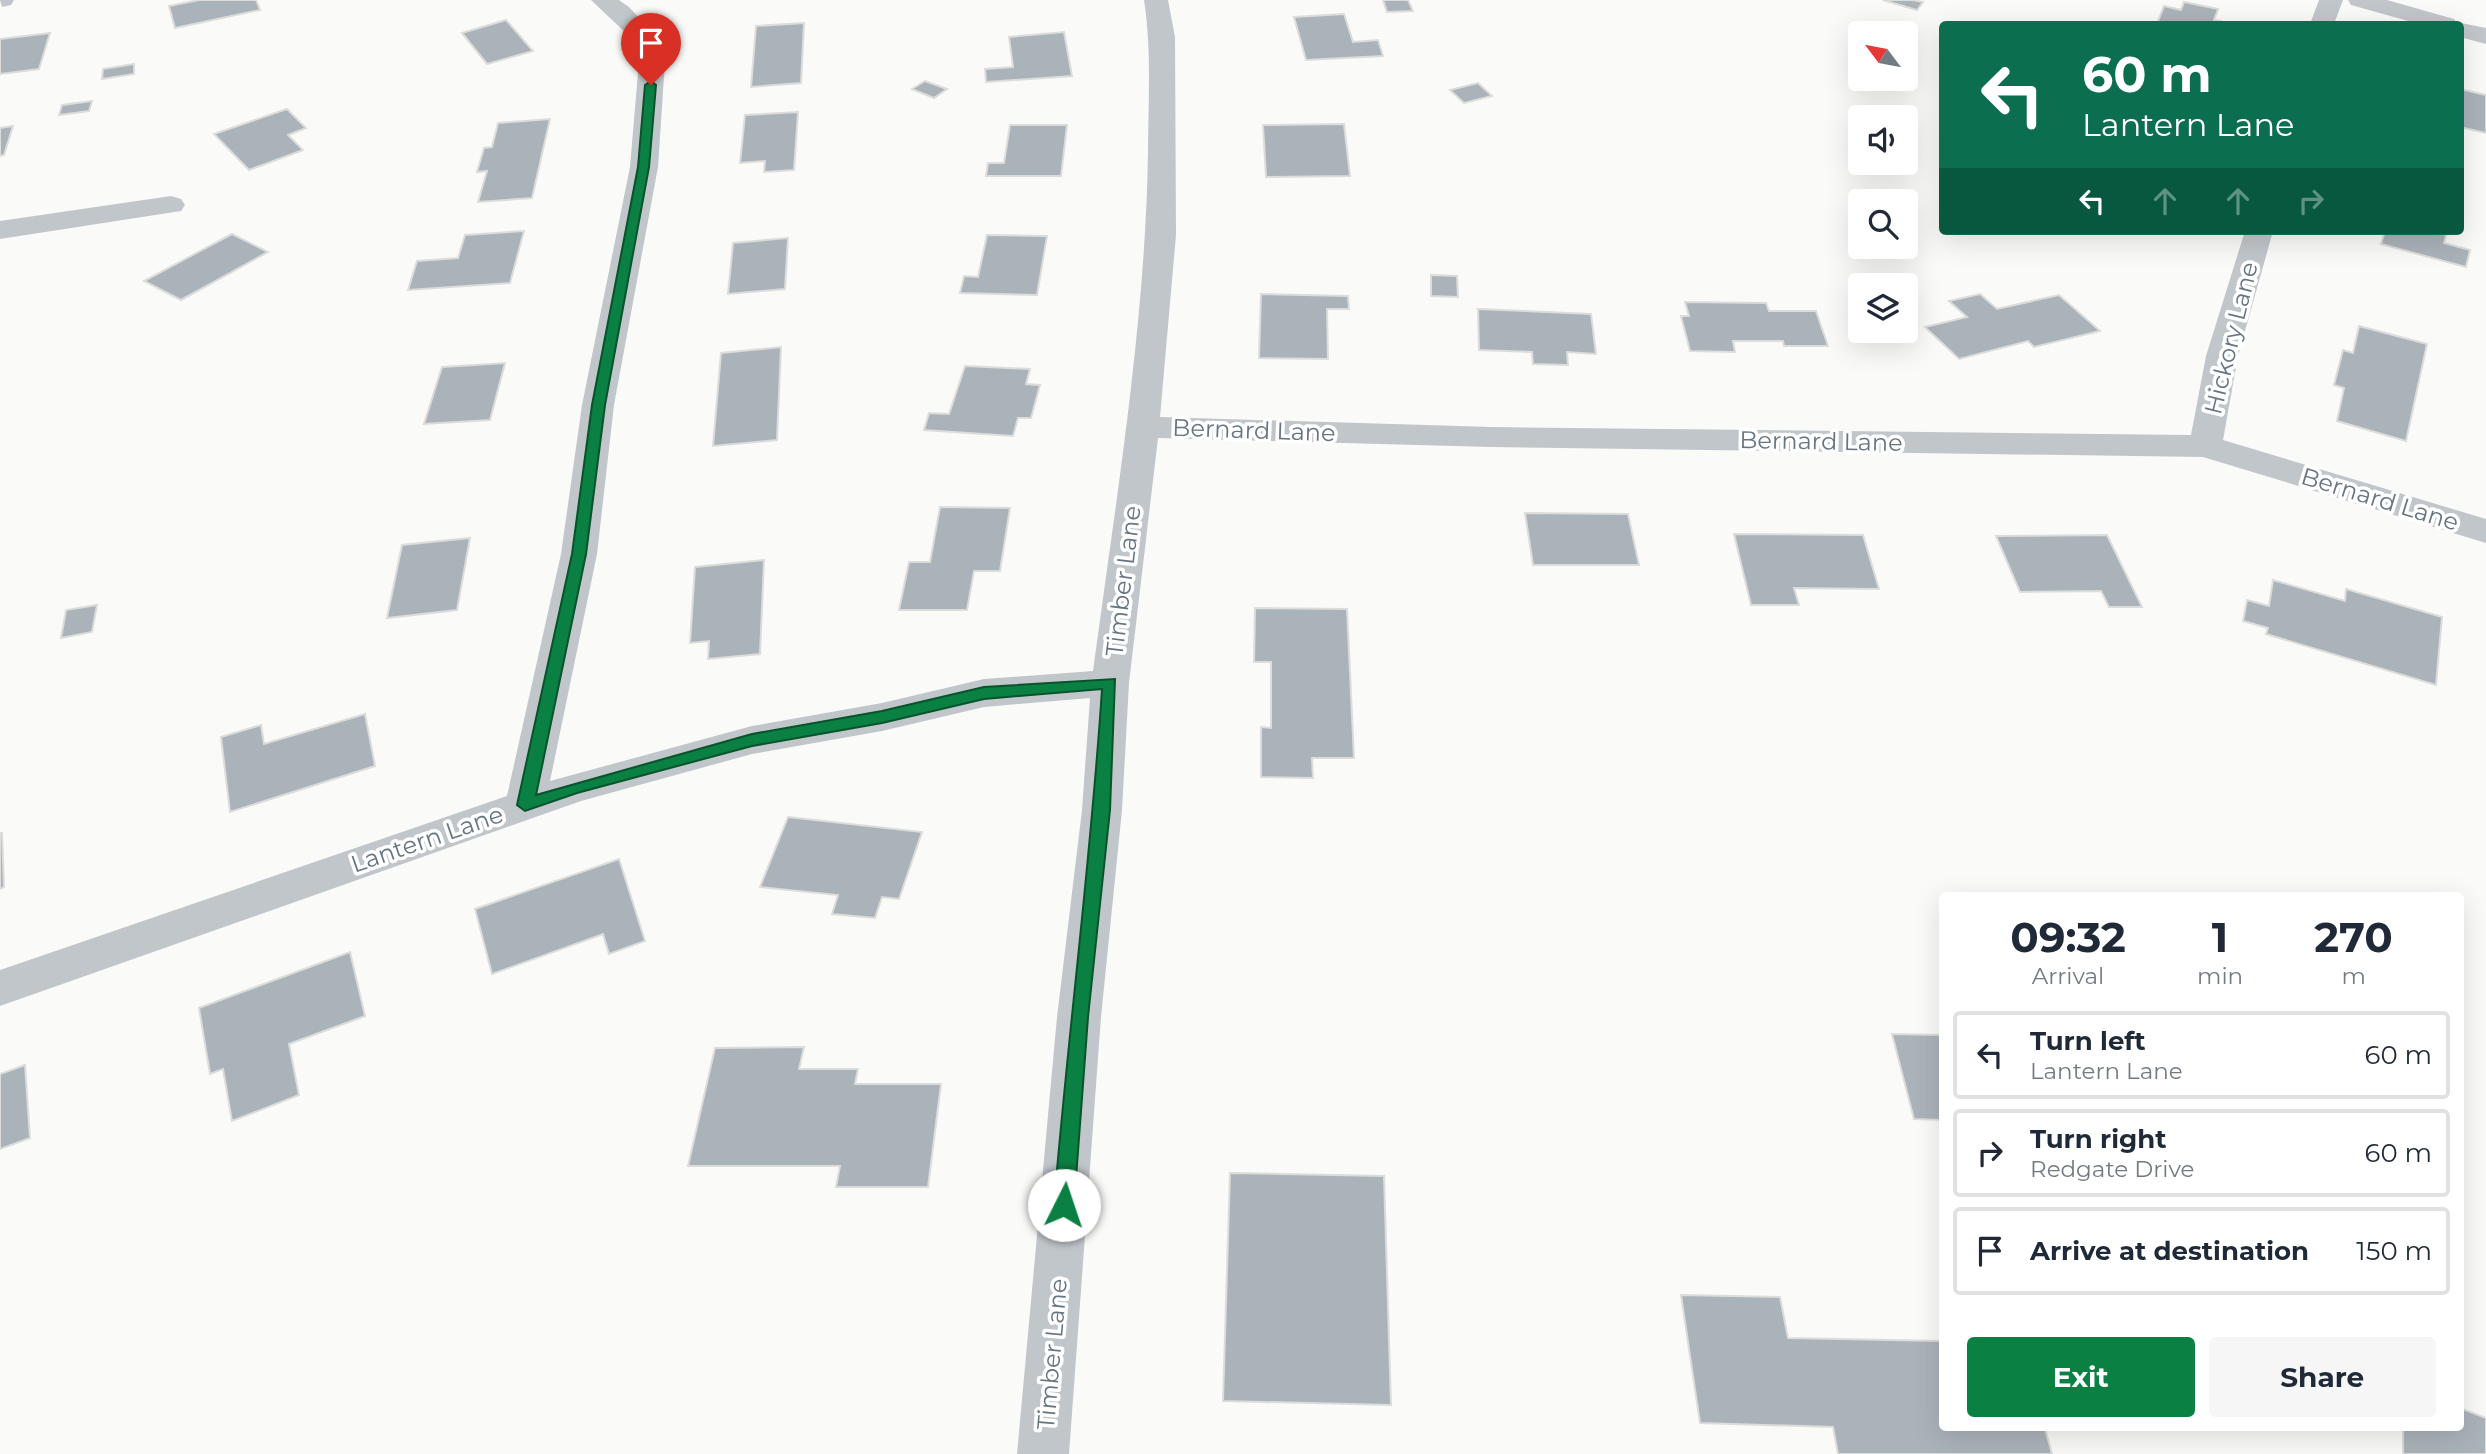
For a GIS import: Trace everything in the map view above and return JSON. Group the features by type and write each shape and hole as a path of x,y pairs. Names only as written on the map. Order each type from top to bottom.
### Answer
{"street":[{"path":"525,805 579,554 598,405 644,167 652,61 639,32 620,12 603,0"},
{"name":"Timber Lane","path":"1043,1454 1079,1017 1102,810 1110,682 1143,427 1161,235 1162,37 1156,0"},
{"path":"2323,21 2331,0"},
{"path":"2360,0 2434,21"},
{"path":"2464,30 2486,36"},
{"path":"0,230 170,205"},
{"name":"Hickory Lane","path":"2206,446 2221,356 2258,235"},
{"name":"Bernard Lane","path":"1143,427 1491,437 2206,446 2486,531"},
{"name":"Lantern Lane","path":"0,988 575,788 752,740 882,717 984,693 1110,682"}],"building":[{"path":"199,0 256,0 260,10 175,28 169,6"},
{"path":"1383,0 1408,0 1413,11 1387,12"},
{"path":"1883,0 1912,0 1923,2 1917,10"},
{"path":"2184,2 2218,9 2214,20 2221,21 2158,21 2164,6 2181,10"},
{"path":"1344,14 1353,42 1378,40 1383,56 1306,60 1294,17"},
{"path":"506,20 533,51 487,64 462,33"},
{"path":"804,23 801,83 751,87 756,26"},
{"path":"1064,32 1072,76 986,82 985,69 1013,67 1009,37"},
{"path":"50,33 39,69 0,74 0,39"},
{"path":"134,64 134,74 102,79 103,69"},
{"path":"925,81 947,89 934,98 912,89"},
{"path":"1478,83 1492,96 1464,103 1450,90"},
{"path":"2464,90 2486,95 2486,133 2464,128"},
{"path":"92,101 89,111 59,115 62,105"},
{"path":"287,109 306,128 288,135 303,150 249,170 214,134"},
{"path":"798,112 794,170 764,172 765,161 740,163 745,115"},
{"path":"550,119 532,198 478,202 487,171 477,172 484,148 492,147 498,123"},
{"path":"1344,124 1350,176 1266,177 1263,125"},
{"path":"1010,125 1067,125 1061,176 986,176 988,163 1004,163"},
{"path":"13,126 4,155 0,156 0,128"},
{"path":"524,231 510,283 408,290 417,261 458,258 465,235"},
{"path":"232,234 268,252 181,300 144,281"},
{"path":"987,235 1047,236 1037,295 960,293 964,276 978,277"},
{"path":"2384,235 2446,235 2444,243 2470,250 2466,267 2381,244"},
{"path":"788,238 785,289 728,294 733,243"},
{"path":"1431,275 1457,276 1458,297 1431,296"},
{"path":"1261,294 1348,296 1349,309 1327,309 1328,359 1259,358"},
{"path":"1980,294 1997,309 2059,295 2100,331 2034,347 2028,341 1959,359 1925,327 1967,317 1949,301"},
{"path":"1685,302 1766,303 1769,311 1816,311 1828,346 1784,346 1783,341 1733,341 1735,352 1690,351 1681,316 1689,316"},
{"path":"1478,309 1591,314 1596,354 1567,352 1568,365 1533,364 1532,352 1479,350"},
{"path":"2359,326 2427,344 2406,441 2337,421 2344,388 2334,385 2343,350 2353,353"},
{"path":"781,347 777,440 713,446 721,353"},
{"path":"505,363 490,420 424,424 442,367"},
{"path":"965,366 1030,369 1026,384 1040,385 1031,418 1018,418 1013,436 924,430 929,413 949,414"},
{"path":"940,507 1010,508 1000,571 974,571 967,610 899,610 909,562 930,562"},
{"path":"1525,513 1628,514 1639,565 1533,565"},
{"path":"1734,534 1863,535 1879,589 1794,588 1799,605 1751,605"},
{"path":"2107,535 2142,607 2109,607 2101,591 2020,592 1996,536"},
{"path":"470,538 457,610 387,618 402,545"},
{"path":"764,560 760,654 708,659 709,641 690,643 695,567"},
{"path":"2273,580 2345,601 2346,589 2442,617 2436,685 2266,634 2268,628 2243,621 2247,600 2269,606"},
{"path":"97,605 92,632 61,638 66,610"},
{"path":"1255,608 1347,609 1354,758 1312,758 1313,778 1261,777 1261,727 1271,728 1271,662 1254,662"},
{"path":"365,714 375,766 230,812 221,737 261,725 264,744"},
{"path":"788,817 922,832 899,899 882,897 875,918 832,914 838,895 760,887"},
{"path":"0,833 4,887 0,889"},
{"path":"619,859 645,941 609,954 603,934 492,974 475,909"},
{"path":"350,952 365,1016 289,1044 299,1095 232,1121 223,1069 210,1074 199,1008"},
{"path":"1892,1034 1939,1035 1939,1120 1914,1119"},
{"path":"804,1047 799,1069 858,1069 855,1084 941,1084 928,1187 836,1187 840,1166 688,1166 715,1048"},
{"path":"25,1065 30,1138 0,1149 0,1074"},
{"path":"1230,1173 1384,1176 1391,1405 1223,1401"},
{"path":"1681,1295 1780,1297 1788,1338 1939,1341 1939,1431 2046,1431 2052,1454 1838,1454 1833,1427 1700,1423"},
{"path":"2464,1410 2486,1418 2486,1454 2403,1454 2403,1431 2464,1431"}],"route":[{"path":"651,85 644,167 621,298 598,405 579,554 542,737 525,805 575,788 752,740 882,717 984,693 1110,682 1102,810 1079,1017 1064,1205"}]}
